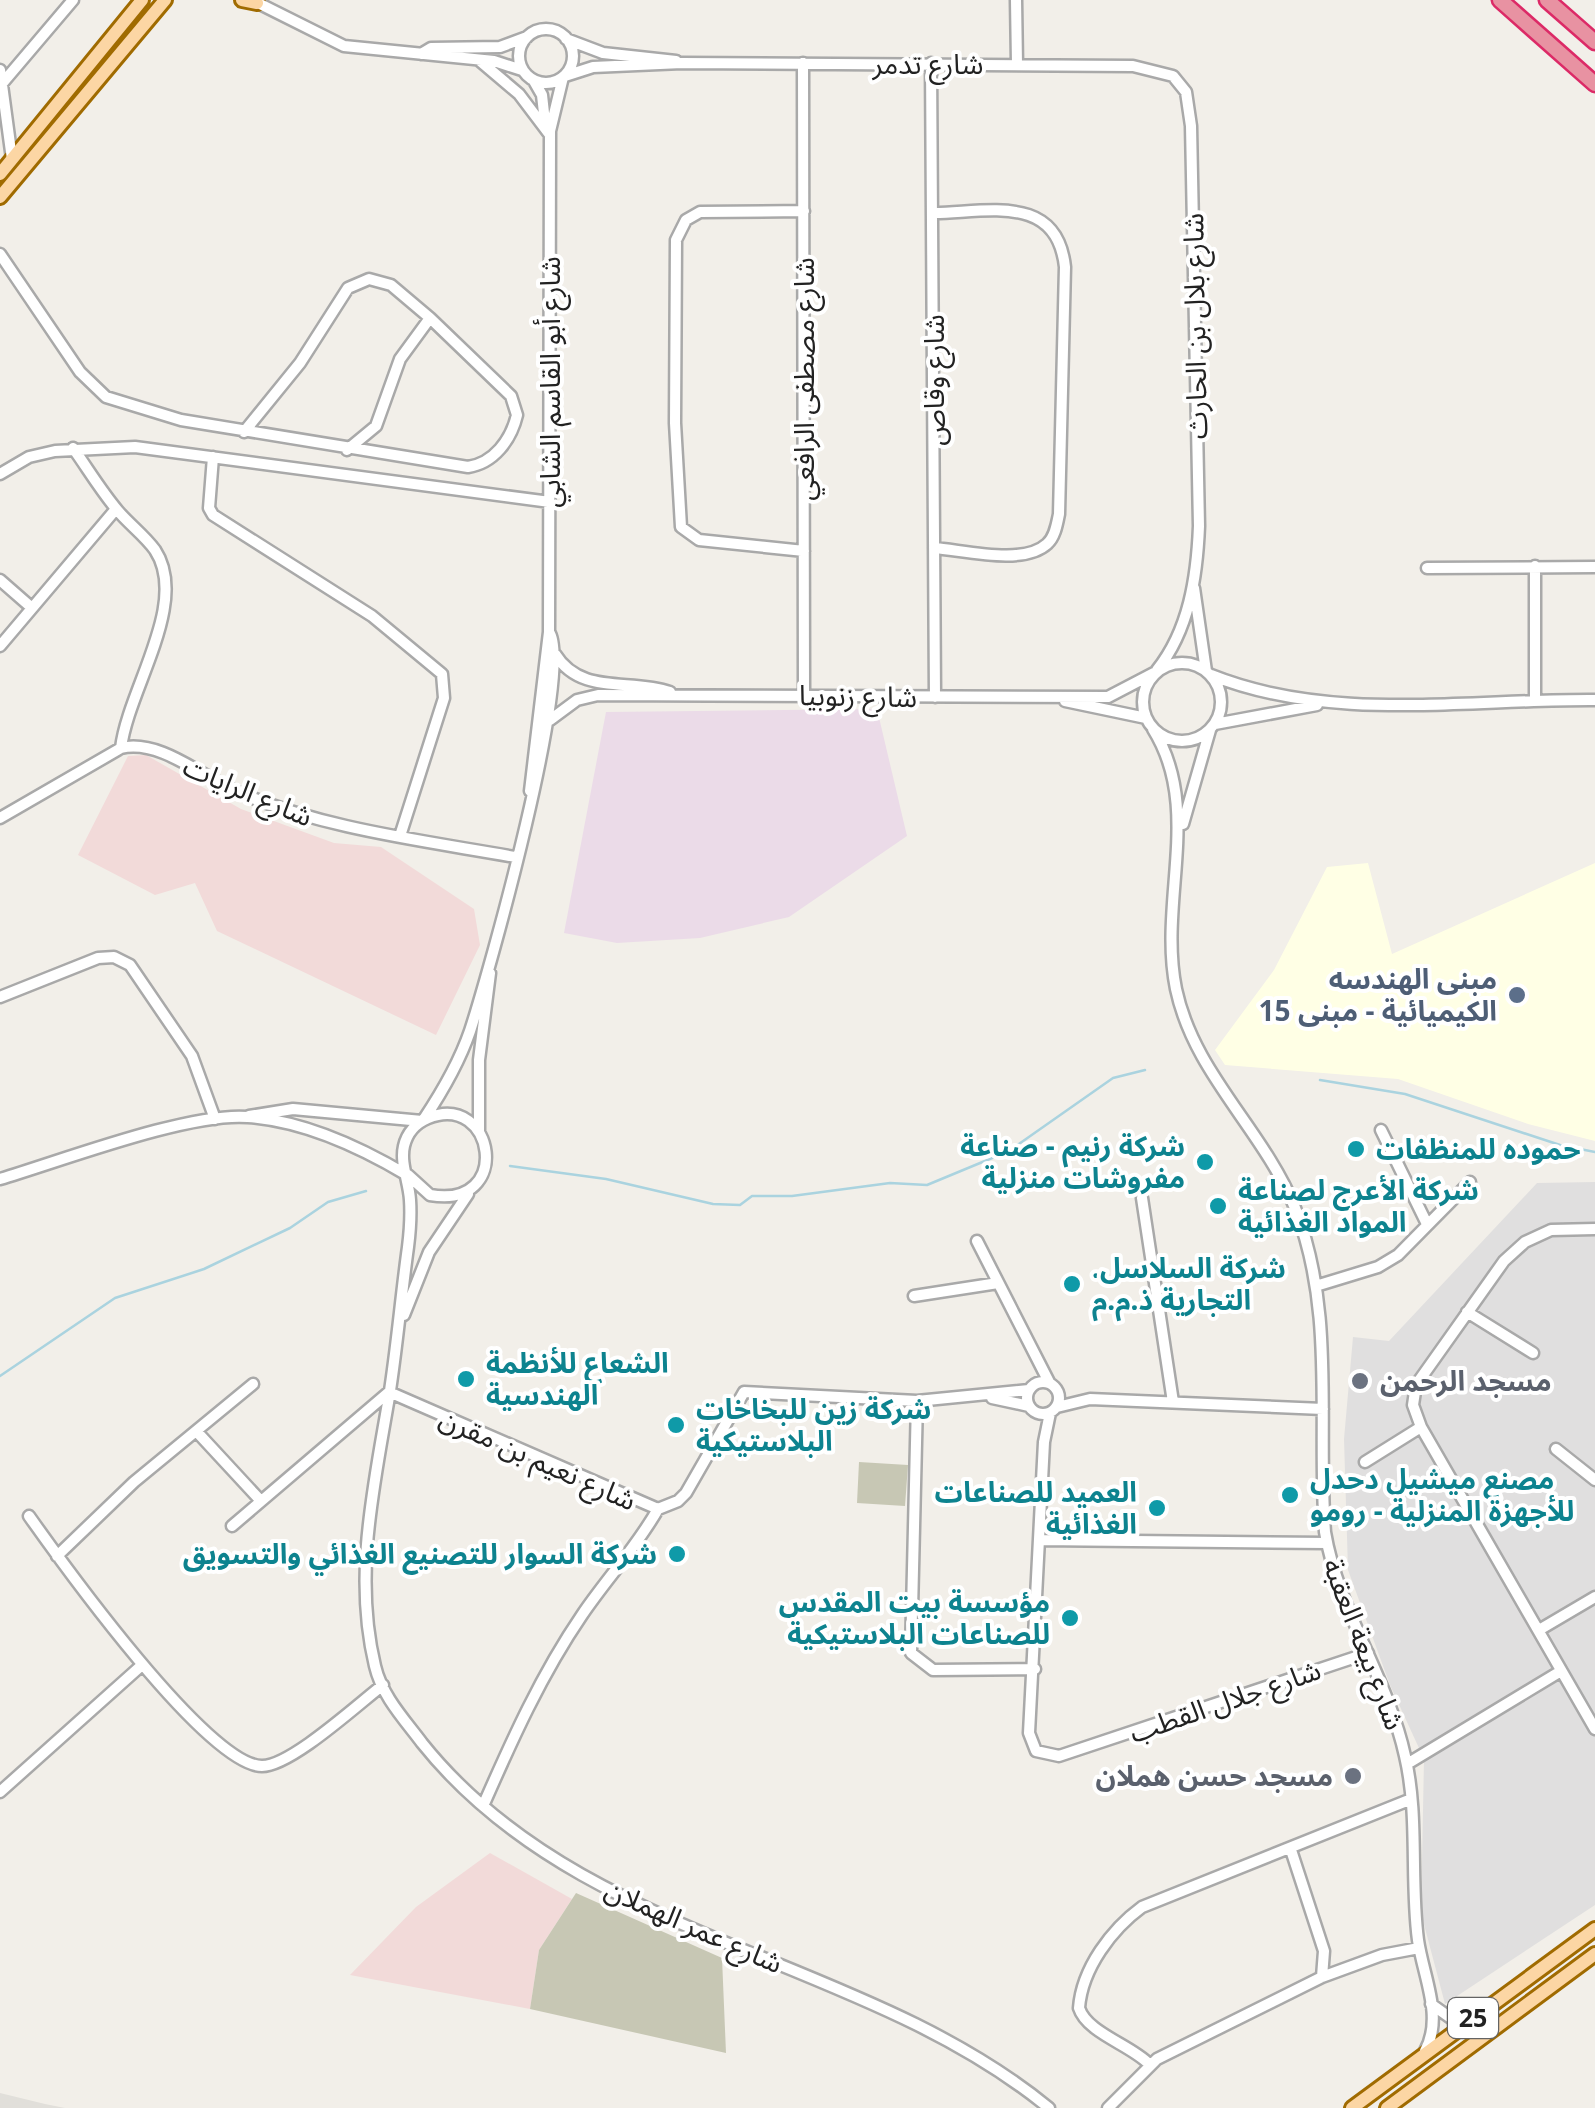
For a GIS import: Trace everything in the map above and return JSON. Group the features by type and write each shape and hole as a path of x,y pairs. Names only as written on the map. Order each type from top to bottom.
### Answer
{"highway":[{"path":"1500,0 1595,84"},
{"path":"1548,0 1595,42"}],"main road":[{"path":"0,174 142,0"},
{"path":"0,196 165,0"},
{"path":"242,0 264,3"},
{"name":"25","path":"1352,2108 1595,1929"},
{"name":"25","path":"1387,2108 1595,1954"}],"street":[{"path":"1,85 74,0"},
{"path":"1016,0 1016,64"},
{"path":"264,3 319,37 344,46 480,60 522,70 533,80 549,83 564,76 573,62 566,38 545,29 500,47 431,48 422,54"},
{"path":"522,70 519,55 528,37"},
{"name":"شارع تدمر","path":"566,38 603,53 682,63"},
{"path":"480,60 519,94 550,133"},
{"name":"شارع تدمر","path":"564,76 593,67 682,63 932,63 1133,66 1173,76"},
{"name":"شارع مصطفى الرافعي","path":"804,63 804,695"},
{"name":"شارع وقاص","path":"932,63 935,697"},
{"path":"0,70 12,159"},
{"name":"شارع أبو القاسم الشابي","path":"550,133 564,76"},
{"name":"شارع بلال بن الحارث","path":"1173,76 1186,92 1191,126 1198,510 1194,581 1208,673"},
{"name":"شارع أبو القاسم الشابي","path":"479,1131 479,1060 490,971 530,792 549,632 550,133 541,91 533,80"},
{"path":"804,211 700,212 680,228 676,240 675,423 681,527 699,540 804,550"},
{"path":"934,548 1020,554 1047,545 1054,534 1060,514 1065,267 1062,245 1039,217 1018,212 935,213"},
{"path":"0,254 93,387 124,405 244,432 468,467 480,465 504,445 518,415 511,396 430,318 391,285 369,279 356,282 337,302 300,364 244,432"},
{"path":"346,450 376,426 400,359 430,318"},
{"path":"0,474 29,457 73,448 135,447 550,502"},
{"path":"0,818 122,748 127,710 163,617 167,578 153,548 116,509 73,448"},
{"path":"213,457 209,508 213,515 372,616 436,668 444,682 444,698 400,836"},
{"path":"0,646 116,509"},
{"path":"1535,566 1535,700"},
{"path":"1427,568 1595,566"},
{"path":"0,580 32,608"},
{"name":"شارع بلال بن الحارث","path":"1156,672 1181,631 1194,581"},
{"path":"1181,631 1200,639"},
{"name":"شارع أبو القاسم الشابي","path":"530,792 537,780 550,720 554,654 549,632"},
{"name":"شارع زنوبيا","path":"554,654 568,672 588,682 671,692"},
{"path":"1323,704 1255,692 1187,662 1156,672 1143,694 1149,724 1175,741 1188,741 1213,727 1323,704 1595,700"},
{"name":"شارع زنوبيا","path":"550,720 587,697 671,692 1108,697 1156,672"},
{"path":"1208,673 1221,694 1213,727"},
{"name":"شارع زنوبيا","path":"1045,697 1149,724"},
{"name":"شارع بيعة العقبة","path":"1149,724 1166,750 1177,784 1178,839 1168,930 1183,1016 1205,1066 1286,1190 1319,1286 1327,1544 1394,1714 1407,1764 1419,1948 1434,2032 1422,2056"},
{"name":"شارع بيعة العقبة","path":"1178,839 1213,727"},
{"name":"شارع الرايات","path":"122,748 151,748 231,789 325,823 515,856"},
{"path":"0,997 98,958 114,958 130,965 192,1056 215,1119"},
{"name":"شارع أبو القاسم الشابي","path":"423,1120 460,1055 490,971"},
{"path":"0,1179 215,1119 293,1109 423,1120 454,1114 479,1131 487,1154 481,1178 473,1187 460,1195 430,1195 408,1175 332,1138 248,1117"},
{"path":"408,1175 404,1145 423,1120"},
{"path":"1381,1130 1427,1224"},
{"name":"شارع عمر الهملان","path":"408,1175 410,1223 399,1330 364,1555 375,1667 391,1703 432,1755 483,1806 612,1893 768,1957 968,2050 1004,2070 1049,2108"},
{"path":"1319,1286 1378,1268 1470,1182"},
{"name":"شارع عمر الهملان","path":"399,1330 429,1252 473,1187"},
{"path":"1142,1198 1174,1402"},
{"path":"1595,1230 1551,1230 1525,1242 1504,1261 1416,1385 1413,1405 1421,1426 1595,1729"},
{"path":"977,1241 1030,1350 1053,1385 1090,1399 1323,1409"},
{"path":"914,1296 998,1283"},
{"path":"1467,1312 1534,1354"},
{"path":"1030,1350 1032,1387"},
{"path":"57,1556 134,1482 254,1384"},
{"name":"شارع نعيم بن مقرن","path":"389,1392 658,1509 686,1493 744,1392 917,1401 986,1396 1053,1385"},
{"name":"شارع جلال القطب","path":"1053,1385 1054,1410 1044,1442 1029,1741 1036,1751 1052,1758 1368,1653"},
{"name":"شارع جلال القطب","path":"1032,1387 1033,1409 1044,1442"},
{"path":"232,1526 389,1392"},
{"name":"شارع نعيم بن مقرن","path":"986,1396 1033,1409 1054,1410"},
{"path":"1054,1410 1090,1399"},
{"path":"917,1401 911,1653 924,1667 933,1670 1035,1669"},
{"path":"1365,1462 1421,1426"},
{"path":"198,1433 260,1500"},
{"path":"1556,1449 1595,1480"},
{"path":"483,1806 550,1664 584,1612 639,1544 658,1509"},
{"path":"29,1516 142,1665 230,1752 264,1766 287,1758 382,1685"},
{"path":"1040,1540 1327,1544"},
{"path":"1540,1630 1595,1596"},
{"path":"0,1792 142,1665"},
{"path":"1407,1764 1561,1670"},
{"path":"1149,2064 1082,2016 1080,1999 1110,1934 1142,1907 1409,1800"},
{"path":"1291,1850 1324,1952 1322,1977"},
{"path":"1108,2108 1149,2064 1322,1977 1382,1955 1419,1948"},
{"path":"1430,2003 1452,2020 1469,2022"}],"shaded area":[{"path":"877,709 907,836 789,917 700,938 617,943 564,933 606,712"},
{"path":"146,755 241,809 334,843 381,847 474,909 480,945 436,1035 217,931 195,883 155,895 78,855 128,756"},
{"path":"1368,863 1392,954 1595,863 1595,1141 1528,1124 1398,1079 1225,1065 1215,1050 1274,970 1327,867"},
{"path":"1595,1182 1595,1905 1445,2004 1421,1913 1424,1759 1390,1685 1348,1570 1344,1439 1353,1337 1389,1341 1537,1183"},
{"path":"859,1462 908,1465 905,1506 857,1503"},
{"path":"490,1853 572,1899 539,1950 530,2009 350,1975 416,1907"},
{"path":"576,1893 722,1958 726,2053 530,2009 539,1950"},
{"path":"0,2093 45,2104 65,2108 0,2108"}],"waterway":[{"path":"510,1166 606,1179 713,1204 740,1205 752,1196 792,1196 890,1183 927,1185 1009,1151 1113,1078 1145,1070"},
{"path":"1320,1080 1405,1094 1560,1145 1595,1152"},
{"path":"0,1376 115,1298 204,1269 290,1228 328,1202 366,1191"}],"place":[{"name":"مبنى الهندسه الكيميائية - مبنى 15","path":"1517,995"},
{"name":"حموده للمنظفات","path":"1356,1149"},
{"name":"شركة رنيم - صناعة مفروشات منزلية","path":"1205,1162"},
{"name":"شركة الأعرج لصناعة المواد الغذائية","path":"1218,1206"},
{"name":".شركة السلاسل التجارية ذ.م.م","path":"1072,1284"},
{"name":"الشعاع للأنظمة الهندسية","path":"466,1379"},
{"name":"مسجد الرحمن","path":"1360,1381"},
{"name":"شركة زين للبخاخات البلاستيكية","path":"676,1425"},
{"name":"مصنع ميشيل دحدل للأجهزة المنزلية - رومو","path":"1290,1495"},
{"name":"العميد للصناعات الغذائية","path":"1157,1508"},
{"name":"شركة السوار للتصنيع الغذائي والتسويق","path":"677,1554"},
{"name":"مؤسسة بيت المقدس للصناعات البلاستيكية","path":"1070,1618"},
{"name":"مسجد حسن هملان","path":"1353,1776"}]}
